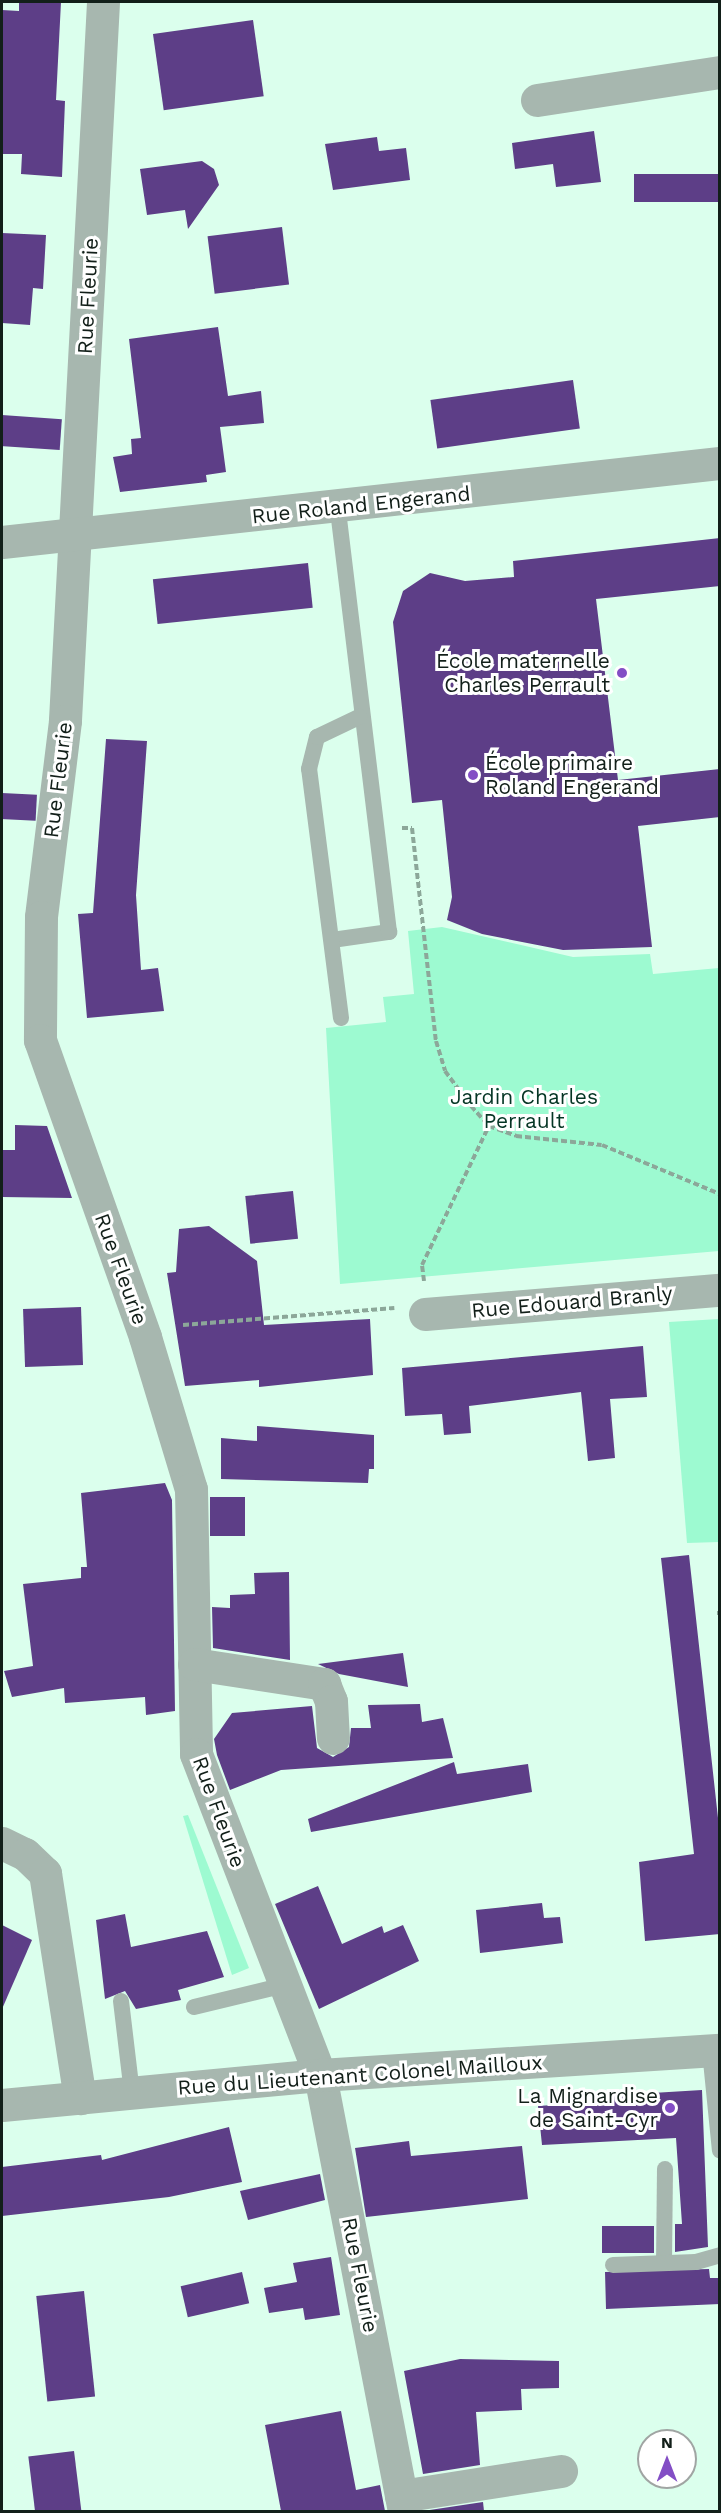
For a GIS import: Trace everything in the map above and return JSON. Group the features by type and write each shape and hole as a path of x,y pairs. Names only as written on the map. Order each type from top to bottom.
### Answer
{"street":[{"name":"Rue Fleurie","path":"104,2 65,721 36,1006 40,1040 145,1337 191,1489 196,1754 320,2075 402,2504"},
{"path":"537,100 720,72"},
{"name":"Rue Roland Engerand","path":"2,542 338,509 720,463"},
{"name":"Rue Edouard Branly","path":"426,1314 720,1290"},
{"path":"194,1664 324,1684 331,1701 333,1738"},
{"path":"2,1843 26,1854 45,1873 80,2098"},
{"name":"Rue du Lieutenant Colonel Mailloux","path":"2,2105 320,2075 715,2051"},
{"path":"402,2504 561,2471"}],"lane":[{"path":"332,940 389,932 381,830 369,799 338,509"},
{"path":"341,1018 309,769 317,737 359,717"},
{"path":"194,2007 285,1985"},
{"path":"121,2001 132,2093"},
{"path":"715,2051 720,2151"},
{"path":"664,2263 665,2169"},
{"path":"613,2265 664,2263 720,2255"}],"path":[{"path":"381,830 412,828 436,1041 445,1071 489,1126 516,1136 602,1145 709,1185 720,1194"},
{"path":"426,1314 422,1265 489,1126"},
{"path":"183,1325 414,1306 426,1314"}],"green space":[{"name":"Jardin Charles Perrault","path":"442,927 573,957 650,954 653,974 719,968 719,1251 340,1284 326,1028 386,1022 383,997 414,994 408,931"},
{"path":"719,1319 719,1542 687,1543 669,1322"},
{"path":"188,1815 249,1968 232,1975 183,1816"}],"building":[{"path":"19,2 61,2 56,100 65,101 62,177 21,174 22,154 2,154 2,10 19,11"},
{"path":"253,20 264,96 164,110 153,34"},
{"path":"594,131 601,182 556,187 553,164 515,169 512,143"},
{"path":"377,137 379,151 406,148 410,180 333,190 325,144"},
{"path":"202,161 214,169 219,185 188,229 185,210 147,215 140,169"},
{"path":"634,174 720,174 720,202 634,202"},
{"path":"282,227 289,285 215,294 208,236"},
{"path":"2,233 46,235 43,289 33,288 30,325 2,323"},
{"path":"218,327 228,396 261,391 264,423 220,427 226,472 206,475 207,482 120,492 113,457 132,454 131,439 141,438 129,339"},
{"path":"573,380 580,429 437,449 430,400"},
{"path":"2,415 62,419 60,450 2,446"},
{"name":"École primaire Roland Engerand","path":"720,538 720,586 596,599 618,780 720,769 720,817 638,826 652,947 563,950 482,934 447,920 452,897 442,800 412,803 393,622 403,591 430,573 465,581 514,577 513,561"},
{"path":"308,563 313,608 158,624 153,579"},
{"path":"106,739 147,741 136,895 141,970 158,968 164,1011 87,1018 78,914 93,913"},
{"path":"2,793 37,795 36,821 2,819"},
{"path":"15,1125 47,1126 72,1198 2,1197 2,1150 15,1150"},
{"path":"293,1191 298,1239 250,1244 245,1196"},
{"path":"209,1226 257,1261 264,1325 370,1319 373,1375 259,1387 259,1380 185,1386 167,1273 176,1272 179,1229"},
{"path":"81,1307 83,1365 25,1367 23,1309"},
{"path":"643,1346 647,1397 610,1399 615,1458 588,1461 581,1392 469,1406 471,1433 444,1435 442,1414 405,1416 402,1368"},
{"path":"257,1426 374,1435 374,1469 369,1469 368,1483 221,1479 221,1438 257,1441"},
{"path":"165,1483 172,1500 175,1711 146,1715 145,1697 65,1703 64,1688 12,1697 4,1671 33,1666 23,1584 81,1578 81,1567 87,1567 81,1493"},
{"path":"210,1497 245,1497 245,1536 210,1536"},
{"path":"689,1555 720,1836 720,1934 645,1941 639,1862 694,1854 661,1558"},
{"path":"289,1572 290,1660 213,1648 212,1607 230,1608 230,1595 255,1594 254,1573"},
{"path":"403,1653 408,1687 339,1674 318,1664"},
{"path":"420,1704 422,1722 443,1718 453,1758 281,1770 230,1790 217,1755 214,1739 232,1713 312,1706 317,1748 333,1757 349,1747 351,1728 371,1728 368,1705"},
{"path":"454,1762 457,1774 528,1764 532,1792 311,1832 308,1819"},
{"path":"318,1886 342,1944 382,1926 384,1933 403,1925 419,1961 319,2009 275,1904"},
{"path":"542,1903 544,1918 560,1917 563,1943 480,1953 476,1910"},
{"path":"125,1914 131,1947 207,1931 224,1977 178,1990 181,2000 136,2009 125,1991 105,1999 96,1920"},
{"path":"2,1925 32,1940 2,2009"},
{"path":"702,2090 708,2247 675,2252 675,2224 682,2224 676,2138 542,2145 538,2106 553,2105 553,2099"},
{"path":"229,2127 242,2182 169,2197 2,2216 2,2167 101,2155 102,2160"},
{"path":"409,2141 411,2156 522,2146 528,2199 366,2217 355,2148"},
{"path":"320,2174 325,2200 248,2220 240,2191"},
{"path":"602,2226 654,2226 654,2253 602,2253"},
{"path":"331,2257 340,2315 305,2320 303,2308 269,2313 264,2288 297,2282 293,2263"},
{"path":"709,2269 710,2278 720,2278 720,2304 606,2309 605,2272"},
{"path":"242,2272 249,2303 188,2317 181,2286"},
{"path":"84,2291 95,2396 47,2401 36,2296"},
{"path":"460,2359 559,2361 559,2388 521,2389 522,2410 476,2412 480,2465 423,2474 404,2371"},
{"path":"341,2411 356,2490 380,2485 385,2511 281,2511 265,2425"},
{"path":"74,2451 81,2511 35,2512 28,2457"},
{"path":"483,2502 484,2511 423,2511"}],"place":[{"name":"École maternelle Charles Perrault","path":"622,673"},
{"name":"École primaire Roland Engerand","path":"473,775"},
{"name":"La Mignardise de Saint-Cyr","path":"670,2108"}]}
